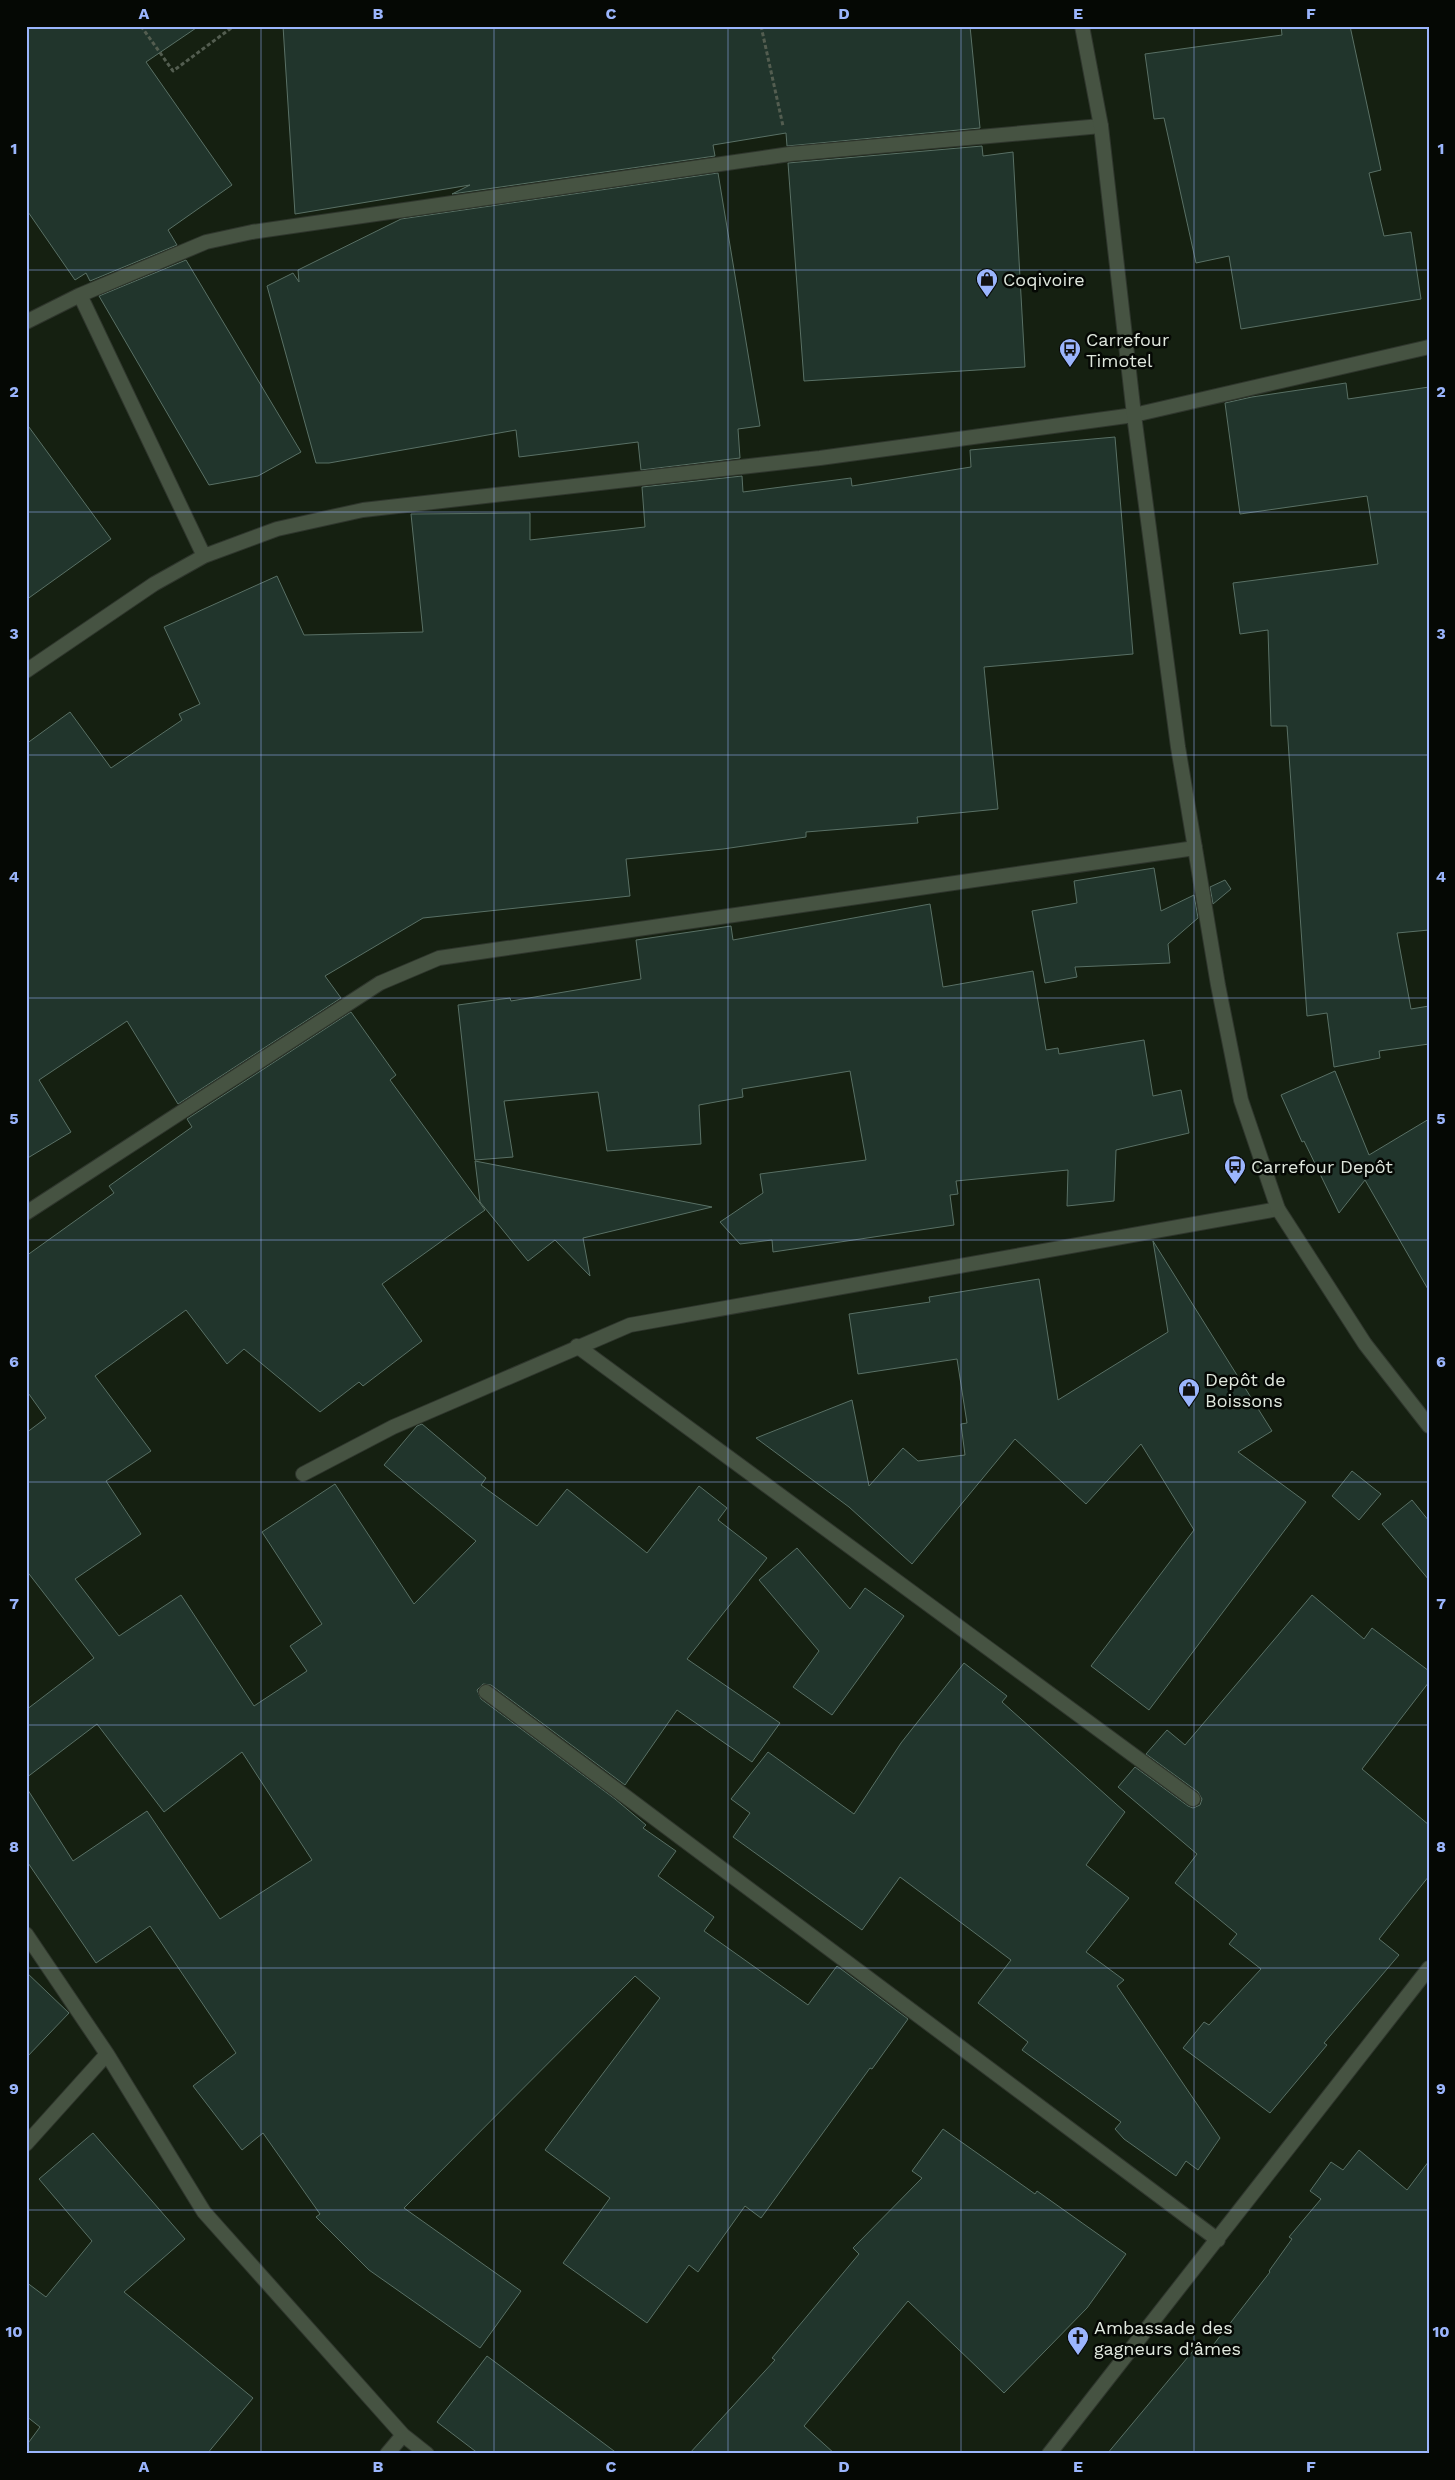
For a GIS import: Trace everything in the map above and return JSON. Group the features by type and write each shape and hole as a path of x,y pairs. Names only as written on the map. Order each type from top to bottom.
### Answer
{"street":[{"path":"1082,26 1101,126 1134,415 1178,746 1241,1100 1278,1209 1365,1344 1429,1426"},
{"path":"26,322 80,295 206,242 252,232 790,154 1101,126"},
{"path":"80,295 204,556"},
{"path":"26,671 154,584 204,556 277,529 363,510 820,458 1134,415 1429,347"},
{"path":"26,1213 380,983 439,958 1195,848"},
{"path":"303,1474 393,1427 577,1346 630,1325 1278,1209"},
{"path":"577,1346 1193,1799"},
{"path":"486,1692 1218,2240"},
{"path":"26,1934 107,2054 204,2212 403,2435 427,2454"},
{"path":"1049,2454 1429,1968"},
{"path":"26,2144 107,2054"},
{"path":"387,2454 403,2435"}],"path":[{"path":"141,26 173,71 234,26"},
{"path":"761,26 790,154"}],"building":[{"path":"26,26 199,26 146,62 232,185 168,230 177,245 90,281 86,273 75,280 26,209"},
{"path":"283,26 970,26 980,128 787,146 786,133 713,145 715,156 452,194 470,185 295,214"},
{"path":"1281,26 1350,26 1381,170 1369,173 1384,236 1411,232 1421,299 1241,329 1229,256 1196,263 1164,118 1154,119 1145,54 1282,35"},
{"path":"982,146 983,156 1013,152 1025,367 804,381 788,163"},
{"path":"718,173 760,426 738,429 740,458 641,470 638,442 519,457 516,430 329,463 316,463 267,286 293,273 299,282 298,270 401,219"},
{"path":"186,260 301,452 258,476 209,485 99,296"},
{"path":"1346,383 1348,399 1429,387 1429,930 1397,933 1411,1009 1429,1006 1429,1044 1379,1051 1380,1058 1334,1067 1327,1013 1307,1016 1287,726 1271,726 1268,630 1240,634 1233,583 1378,564 1367,496 1240,514 1225,403 1252,397"},
{"path":"26,423 111,539 26,600"},
{"path":"1115,437 1133,654 984,667 998,809 917,817 918,823 806,832 806,837 723,849 626,859 630,896 423,918 325,976 341,998 178,1104 127,1021 39,1080 71,1132 26,1159 26,744 70,712 111,768 182,720 179,714 200,704 164,627 277,576 304,635 423,632 411,514 530,513 530,540 645,527 642,487 742,476 743,492 851,478 852,486 971,467 970,450"},
{"path":"1154,868 1161,911 1194,895 1198,918 1168,944 1170,963 1075,967 1077,977 1045,983 1032,911 1077,903 1074,881"},
{"path":"1225,880 1231,889 1213,904 1210,887"},
{"path":"930,904 943,987 1033,971 1046,1050 1058,1048 1059,1054 1144,1040 1153,1096 1181,1090 1189,1133 1116,1150 1114,1201 1067,1206 1068,1170 956,1181 958,1194 950,1195 954,1225 773,1252 772,1240 740,1244 720,1222 763,1193 760,1174 866,1160 850,1071 742,1089 743,1097 699,1105 701,1144 607,1151 598,1092 504,1101 513,1157 475,1160 458,1005 510,998 511,1001 641,979 636,940 731,926 733,940"},
{"path":"351,1012 396,1075 390,1080 485,1210 382,1284 422,1341 363,1386 359,1382 320,1412 244,1349 227,1364 186,1310 95,1376 151,1451 106,1481 141,1534 75,1579 119,1636 181,1595 254,1706 307,1671 290,1646 322,1624 262,1532 335,1484 414,1604 476,1541 384,1465 417,1426 422,1424 486,1478 481,1485 537,1526 567,1489 647,1553 699,1486 727,1508 718,1520 767,1558 687,1659 780,1723 752,1762 677,1710 625,1785 491,1685 483,1684 477,1690 481,1699 615,1799 646,1825 643,1828 676,1851 658,1876 714,1917 704,1931 808,2005 837,1966 908,2019 761,2218 745,2206 698,2272 689,2265 647,2323 563,2263 610,2198 545,2150 660,1998 635,1976 404,2208 521,2291 480,2348 369,2270 316,2217 320,2214 263,2133 242,2150 193,2086 236,2053 150,1926 96,1963 26,1860 26,1787 73,1861 147,1811 220,1919 312,1860 242,1752 164,1812 97,1724 26,1778 26,1710 94,1658 26,1570 26,1433 46,1418 26,1390 26,1256 114,1193 109,1186 192,1127 187,1119"},
{"path":"1335,1071 1369,1155 1429,1119 1429,1291 1365,1180 1339,1213 1304,1141 1302,1142 1281,1095"},
{"path":"475,1161 712,1207 583,1238 590,1276 555,1240 528,1261 480,1202"},
{"path":"1153,1241 1272,1431 1238,1452 1306,1502 1149,1710 1091,1666 1194,1530 1141,1444 1086,1504 1015,1439 912,1564 849,1507 756,1438 852,1400 869,1486 903,1448 918,1461 965,1455 961,1424 967,1423 957,1359 858,1374 849,1314 930,1302 929,1297 1039,1279 1058,1400 1168,1332"},
{"path":"1352,1471 1381,1494 1359,1520 1332,1496"},
{"path":"1412,1500 1429,1521 1429,1580 1382,1524"},
{"path":"797,1548 850,1609 865,1588 904,1616 832,1715 793,1687 819,1651 759,1580"},
{"path":"1312,1595 1364,1639 1372,1628 1429,1671 1429,1682 1362,1769 1429,1825 1429,1876 1379,1939 1399,1955 1324,2043 1327,2045 1270,2113 1183,2048 1204,2022 1209,2025 1261,1969 1229,1944 1237,1934 1175,1883 1197,1854 1118,1787 1135,1767 1188,1806 1193,1808 1200,1805 1202,1799 1198,1792 1146,1754 1167,1730 1185,1745"},
{"path":"964,1663 1007,1696 1002,1702 1125,1812 1086,1865 1129,1898 1086,1952 1124,1980 1117,1986 1220,2138 1198,2170 1186,2161 1176,2176 1124,2139 1115,2129 1121,2122 1022,2050 1028,2042 978,2003 1011,1960 900,1877 862,1930 733,1837 750,1813 731,1799 768,1752 854,1814 901,1743"},
{"path":"26,1972 69,2013 26,2058"},
{"path":"943,2129 1035,2194 1037,2191 1126,2254 1087,2308 1004,2393 908,2301 804,2426 835,2454 689,2454 775,2360 772,2358 859,2254 853,2248 922,2178 912,2171"},
{"path":"93,2133 185,2239 124,2292 253,2398 207,2454 26,2454 26,2446 40,2427 26,2416 26,2282 46,2297 92,2241 39,2179"},
{"path":"1359,2150 1407,2190 1429,2161 1429,2454 1107,2454 1198,2345 1207,2353 1270,2272 1292,2239 1289,2237 1321,2199 1310,2191 1331,2162 1343,2170"},
{"path":"487,2356 618,2454 479,2454 437,2422"}],"place":[{"name":"Coqivoire","path":"987,298"},
{"name":"Carrefour Timotel","path":"1070,368"},
{"name":"Carrefour Depôt","path":"1235,1185"},
{"name":"Depôt de Boissons","path":"1189,1408"},
{"name":"Ambassade des gagneurs d'âmes","path":"1078,2356"}]}
